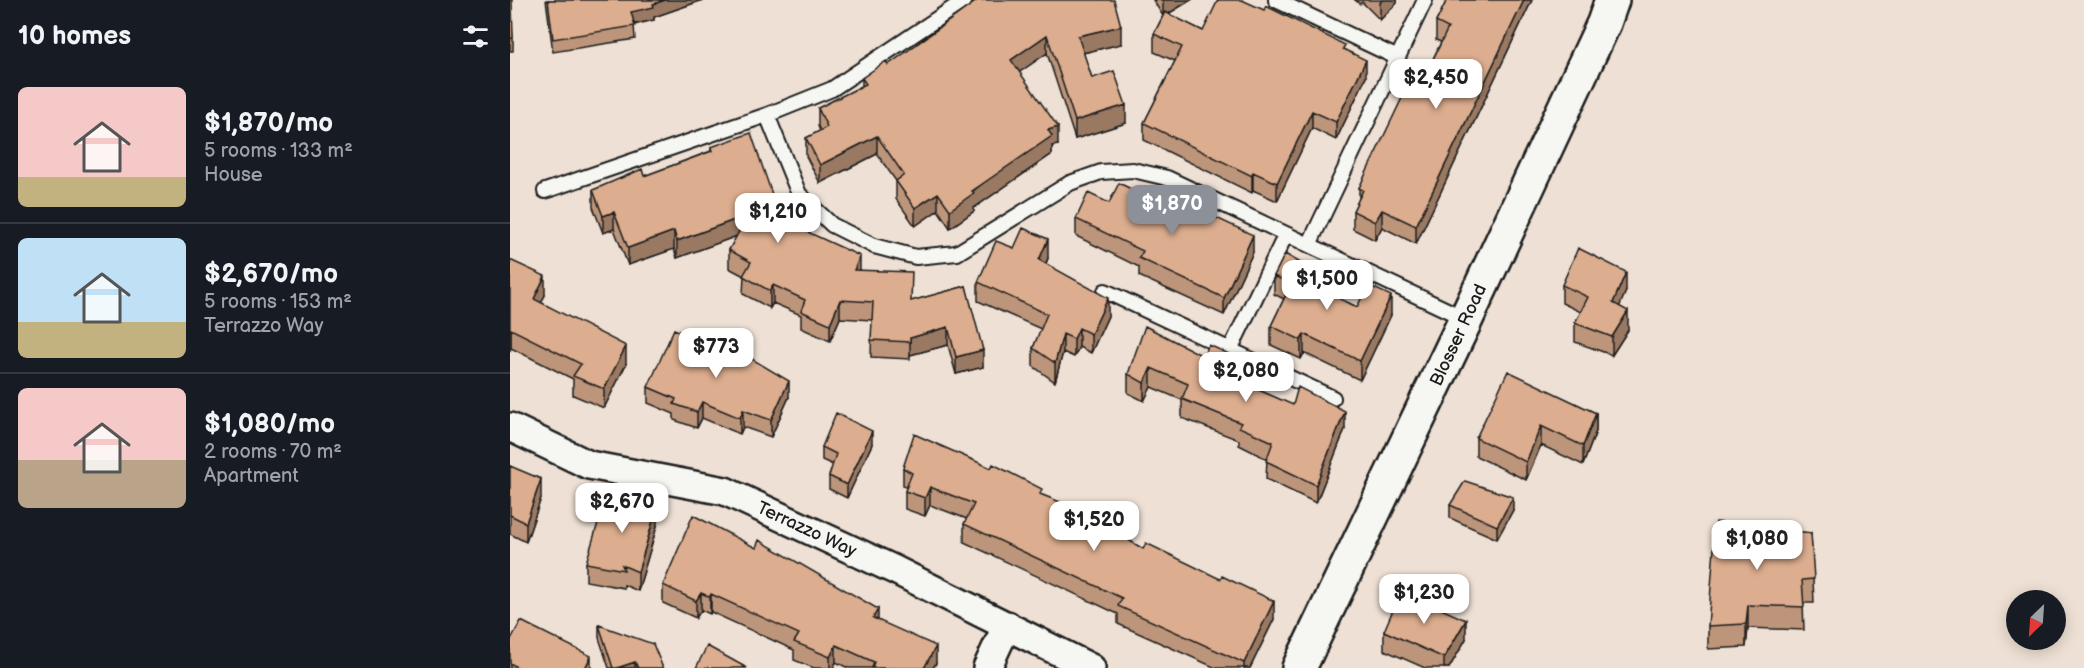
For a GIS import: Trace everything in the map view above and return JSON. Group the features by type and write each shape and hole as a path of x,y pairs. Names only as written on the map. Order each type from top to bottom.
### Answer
{"street":[{"name":"Blosser Road","path":"1299,668 1466,319 1604,23 1612,0"},
{"name":"Terrazzo Way","path":"510,428 589,465 725,490 1007,625 1091,668"},
{"path":"987,668 1007,625"}],"lane":[{"path":"544,190 767,115 832,89 965,0"},
{"path":"1276,0 1398,58"},
{"path":"1310,245 1425,0"},
{"path":"767,115 799,194 832,225 874,246 916,257 957,253 1070,183 1101,172 1133,170 1167,178 1466,319"},
{"path":"1230,350 1286,234"},
{"path":"1105,291 1334,399"}],"building":[{"path":"510,0 512,0 513,38 510,38"},
{"path":"548,0 665,0 653,4 654,7 631,12 635,26 553,39"},
{"path":"978,0 1114,0 1121,26 1078,36 1092,78 1114,71 1126,105 1075,121 1047,35 1011,60 1058,127 1048,130 1052,136 972,191 974,193 950,210 938,193 915,208 896,181 904,175 877,136 820,165 806,138 827,127 818,108 866,84 862,78 886,61 888,65"},
{"path":"1218,0 1242,0 1264,10 1266,6 1345,45 1343,49 1366,60 1336,122 1312,111 1277,183 1253,172 1252,176 1144,123 1182,47 1154,34 1165,12 1203,31"},
{"path":"1447,0 1524,0 1416,226 1382,210 1375,222 1353,211 1363,190 1359,188 1414,73 1424,78 1448,28 1436,22"},
{"path":"751,133 777,209 806,225 803,230 860,256 854,270 912,272 911,301 966,286 983,350 956,357 948,327 910,338 910,342 871,340 873,302 840,300 830,324 801,311 805,300 773,285 770,291 743,276 751,262 729,250 748,215 677,241 674,231 628,248 614,212 603,216 593,190 642,169 644,176 712,151 711,147"},
{"path":"1119,183 1151,199 1154,193 1176,204 1178,200 1253,235 1224,298 1139,258 1143,251 1076,219 1088,193 1109,203"},
{"path":"1023,228 1048,239 1039,260 1108,298 1091,334 1079,328 1074,339 1063,334 1055,363 1033,348 1047,314 978,282 996,241 1014,248"},
{"path":"1578,248 1626,272 1613,303 1628,311 1612,337 1575,323 1588,297 1562,285"},
{"path":"1285,254 1330,280 1325,292 1357,307 1368,285 1391,296 1360,361 1304,334 1301,340 1271,326 1291,284 1274,276"},
{"path":"510,260 545,276 534,299 626,346 604,389 573,376 581,364 511,329 510,333"},
{"path":"1145,326 1203,356 1209,345 1238,358 1229,377 1293,405 1298,387 1345,411 1316,485 1266,461 1273,442 1239,427 1241,423 1182,399 1188,384 1151,368 1144,383 1128,374"},
{"path":"674,329 745,360 747,356 789,381 771,420 743,410 740,418 702,402 697,412 674,404 676,399 648,387"},
{"path":"1508,371 1596,413 1583,446 1541,426 1526,462 1476,438"},
{"path":"836,413 872,431 847,485 829,476 836,454 822,447"},
{"path":"914,434 991,468 993,464 1042,489 1040,494 1088,513 1087,515 1143,549 1146,543 1220,579 1222,576 1274,601 1244,663 1118,606 1122,598 964,524 974,504 930,487 925,498 905,491 912,473 903,468"},
{"path":"510,466 541,479 526,523 510,515"},
{"path":"1465,481 1513,497 1497,526 1450,505"},
{"path":"607,493 657,507 638,572 622,565 624,570 586,563"},
{"path":"693,515 756,548 759,540 878,609 873,618 936,646 924,668 872,668 874,662 836,645 830,657 794,642 799,634 711,594 710,597 701,593 696,601 663,585"},
{"path":"1716,522 1811,533 1814,579 1802,580 1804,607 1748,605 1746,624 1708,626"},
{"path":"1401,591 1466,620 1444,658 1384,631"},
{"path":"521,621 591,656 585,668 514,668 515,666 510,663 510,641"},
{"path":"599,625 653,644 663,668 638,668 635,662 613,668"},
{"path":"707,646 747,668 696,668"}]}
